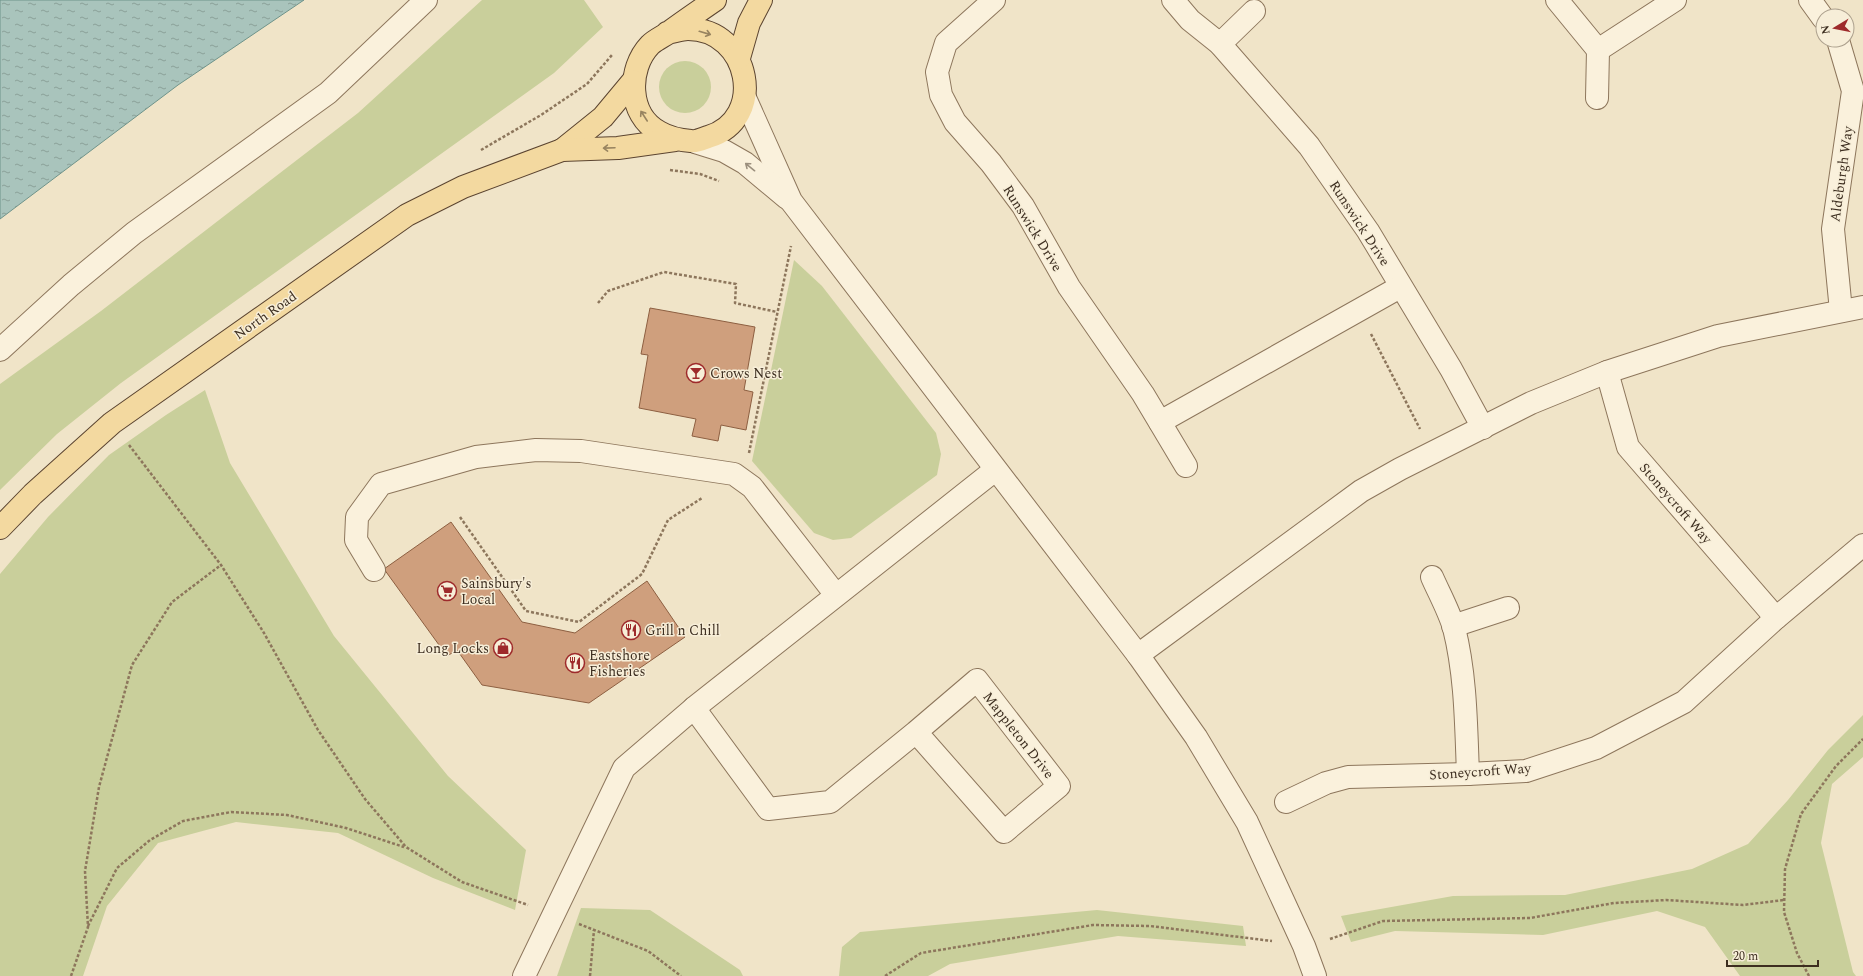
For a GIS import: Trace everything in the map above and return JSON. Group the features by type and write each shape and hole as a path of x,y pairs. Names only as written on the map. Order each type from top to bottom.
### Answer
{"main road":[{"path":"685,141 657,132 644,118 635,100 634,81 638,61 650,45 715,0"},
{"path":"739,58 750,23 760,0"},
{"path":"562,150 618,148 685,141 717,135 734,119 745,98 745,77 739,58 726,42 708,32 688,29 667,33"},
{"path":"562,150 603,118 634,81"},
{"name":"North Road","path":"0,528 33,494 112,423 407,215 463,187 562,150"}],"street":[{"path":"0,350 71,285 134,233 328,93 426,0"},
{"name":"Runswick Drive","path":"994,0 946,43 937,72 941,95 955,122 991,163 1023,206 1070,287 1143,394 1186,466"},
{"name":"Runswick Drive","path":"1173,0 1190,20 1220,44 1309,146 1368,231 1400,287 1454,375 1483,428"},
{"path":"1557,0 1598,50 1596,98"},
{"path":"1598,50 1675,0"},
{"path":"1220,44 1254,11"},
{"name":"Aldeburgh Way","path":"1840,48 1853,91 1833,229 1841,311"},
{"path":"745,98 791,201 995,470 1138,655 1196,736 1247,822 1304,946 1315,976"},
{"path":"685,141 724,151 745,164 791,201"},
{"path":"1160,422 1400,287"},
{"path":"1138,655 1361,491 1400,469 1531,403 1607,372 1718,336 1863,307"},
{"name":"Stoneycroft Way","path":"1607,372 1628,447 1776,618"},
{"path":"374,570 356,540 357,517 381,484 476,457 536,450 581,451 734,474 752,487 836,595"},
{"path":"524,976 624,768 694,708 995,470"},
{"name":"Stoneycroft Way","path":"1286,802 1326,782 1348,777 1526,771 1596,748 1684,702 1776,618 1863,545"},
{"path":"1432,577 1453,626 1462,676 1466,712 1468,774"},
{"path":"1453,626 1508,608"},
{"name":"Mappleton Drive","path":"694,708 768,809 830,802 977,680 1059,786 1004,832 916,732"}],"path":[{"path":"475,153 541,115 587,84 616,50"},
{"path":"669,170 700,174 721,182"},
{"path":"598,303 608,291 664,272 736,284 734,303 777,312"},
{"path":"1356,311 1372,335 1432,453"},
{"path":"126,442 221,565 264,633 318,730 365,799 406,847"},
{"path":"88,926 85,871 99,787 132,665 172,602 221,565"},
{"path":"1809,976 1797,953 1784,912 1785,869 1801,814 1836,766 1863,739"},
{"path":"70,976 88,926 117,868 150,840 184,821 231,812 287,815 346,828 406,847 462,882 508,898"},
{"path":"1335,937 1383,921 1530,918 1614,903 1666,900 1744,905 1784,900"},
{"path":"580,924 648,951 681,976"},
{"path":"884,976 921,953 1094,925 1150,926 1258,938"},
{"path":"590,976 594,930"}],"green space":[{"path":"482,0 584,0 603,27 554,73 121,383 57,434 0,490 0,384 101,311 358,113"},
{"path":"680,61 690,61 704,68 711,82 711,92 704,106 690,113 680,113 670,109 663,102 659,92 659,82 663,72 670,65"},
{"path":"794,260 822,286 936,433 941,454 937,475 851,538 833,540 814,533 752,461"},
{"path":"205,390 230,463 334,636 448,776 526,850 515,910 433,878 338,833 236,822 158,843 107,906 83,976 0,976 0,574 48,517 109,455"},
{"path":"1863,715 1863,757 1832,784 1821,843 1853,972 1856,976 1740,976 1705,927 1657,911 1543,935 1395,931 1351,942 1341,916 1453,896 1565,895 1692,869 1748,844 1788,800 1828,750"},
{"path":"581,908 650,910 740,970 743,976 557,976"},
{"path":"1097,910 1243,926 1246,946 1118,936 950,964 928,976 839,976 842,947 860,932"}],"water":[{"path":"0,0 304,0 178,85 0,219"}],"building":[{"name":"Crows Nest","path":"650,308 755,327 744,390 753,392 746,430 721,425 718,441 692,436 696,419 639,408 648,355 641,354"},
{"path":"451,522 522,622 575,633 647,581 685,637 589,703 482,685 457,650 447,656 384,569"}],"place":[{"name":"Crows Nest","path":"696,373"},
{"name":"Sainsbury's Local","path":"447,591"},
{"name":"Grill n Chill","path":"631,630"},
{"name":"Long Locks","path":"503,648"},
{"name":"Eastshore Fisheries","path":"575,663"}]}
